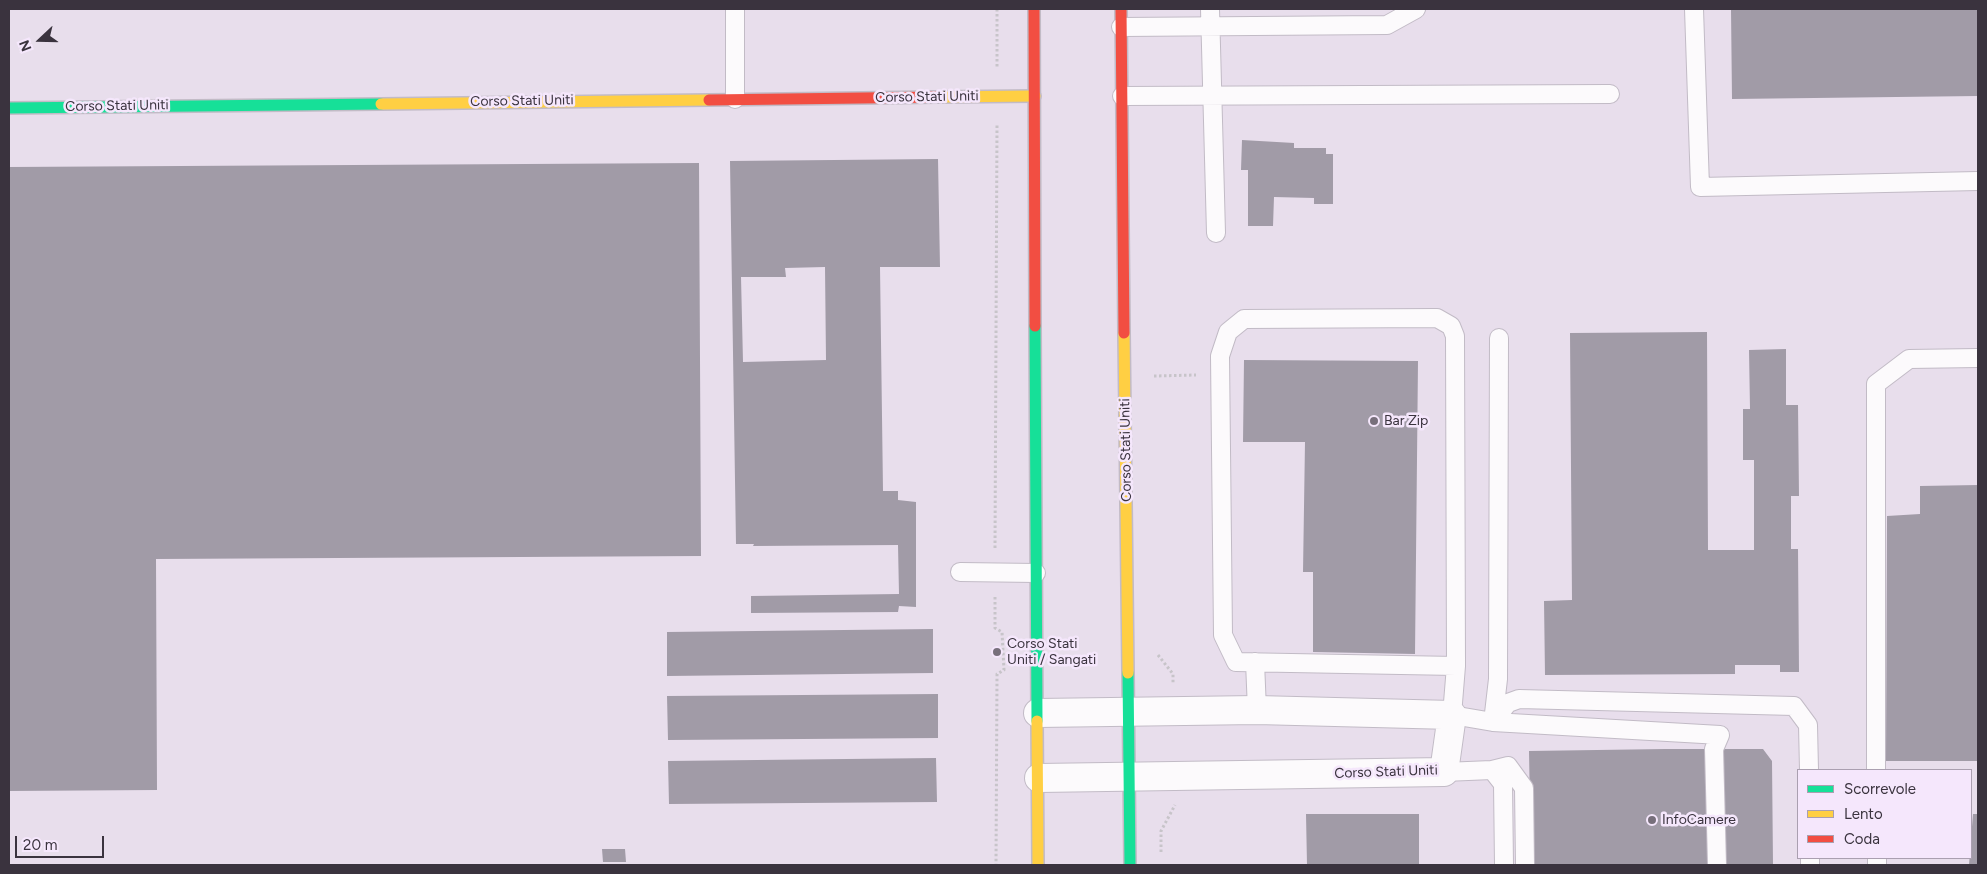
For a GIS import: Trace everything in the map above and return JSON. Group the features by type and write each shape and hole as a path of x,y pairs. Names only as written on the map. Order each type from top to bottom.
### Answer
{"main road":[{"path":"1034,9 1038,865"},
{"name":"Corso Stati Uniti","path":"1121,9 1130,712 1130,865"},
{"name":"Corso Stati Uniti","path":"9,108 1035,96"}],"street":[{"path":"1038,714 1257,710 1452,715"},
{"name":"Corso Stati Uniti","path":"1039,778 1444,772 1452,715"}],"lane":[{"path":"735,9 735,99"},
{"path":"1210,9 1216,233"},
{"path":"1121,27 1387,25 1416,9"},
{"path":"1694,9 1700,187 1978,181"},
{"path":"1122,96 1212,94 1610,94"},
{"path":"1456,666 1236,662 1223,634 1220,356 1228,332 1244,319 1437,318 1451,326 1455,336 1456,666 1452,715 1492,722 1720,735 1714,749 1716,865"},
{"path":"1492,722 1498,679 1499,338"},
{"path":"1876,769 1876,384 1909,359 1978,358"},
{"path":"960,572 1036,573"},
{"path":"1255,662 1257,710"},
{"path":"1492,722 1508,703 1519,699 1794,706 1808,725 1809,769"},
{"path":"1444,772 1492,770 1508,766 1524,788 1525,865"},
{"path":"1492,770 1503,784 1504,865"}],"path":[{"path":"997,9 997,73"},
{"path":"995,550 997,125"},
{"path":"1154,376 1220,375"},
{"path":"995,596 995,628 1002,632 1004,670 997,674 996,865"},
{"path":"1161,857 1162,831 1175,807"}],"building":[{"path":"1731,9 1978,9 1978,96 1732,99"},
{"path":"1242,140 1294,143 1294,148 1326,148 1326,154 1333,154 1333,204 1314,204 1314,198 1274,197 1273,226 1248,226 1248,170 1241,170"},
{"path":"938,159 940,267 880,267 883,491 898,491 898,500 916,502 916,607 899,606 898,612 751,613 751,596 899,594 898,545 753,546 754,544 736,544 730,161","holes":["825,267 826,360 743,362 741,277 786,277 785,268"]},
{"path":"699,163 701,556 156,559 157,790 9,791 9,167"},
{"path":"1707,332 1708,550 1754,550 1754,460 1743,460 1743,409 1750,409 1749,350 1786,349 1786,405 1798,405 1799,496 1791,496 1791,549 1798,549 1799,672 1780,672 1780,665 1735,665 1735,674 1545,675 1544,601 1572,600 1570,333"},
{"path":"1244,360 1418,361 1415,654 1313,652 1313,572 1303,572 1305,442 1243,442"},
{"path":"1978,485 1978,761 1886,761 1887,516 1920,514 1920,486"},
{"path":"933,629 933,673 667,676 667,632"},
{"path":"938,694 938,738 668,740 667,696"},
{"name":"InfoCamere","path":"1763,749 1772,761 1773,865 1531,865 1529,751"},
{"path":"936,758 937,802 669,804 668,761"},
{"path":"1306,814 1419,814 1419,865 1307,865"},
{"path":"1973,814 1978,814 1978,865 1969,865 1969,859 1972,859"},
{"path":"602,849 625,849 626,862 603,862"}],"traffic: fast":[{"path":"9,108 381,104"},
{"path":"1035,326 1037,721"},
{"path":"1128,673 1130,865"}],"traffic: slow":[{"path":"938,97 1035,96"},
{"path":"381,104 709,100"},
{"path":"1124,333 1128,673"},
{"path":"1037,721 1038,865"}],"traffic: jam":[{"path":"1034,9 1035,326"},
{"path":"1121,9 1124,333"},
{"path":"709,100 938,97"}],"place":[{"name":"Bar Zip","path":"1374,421"},
{"name":"Corso Stati Uniti / Sangati","path":"997,652"},
{"name":"InfoCamere","path":"1652,820"}]}
